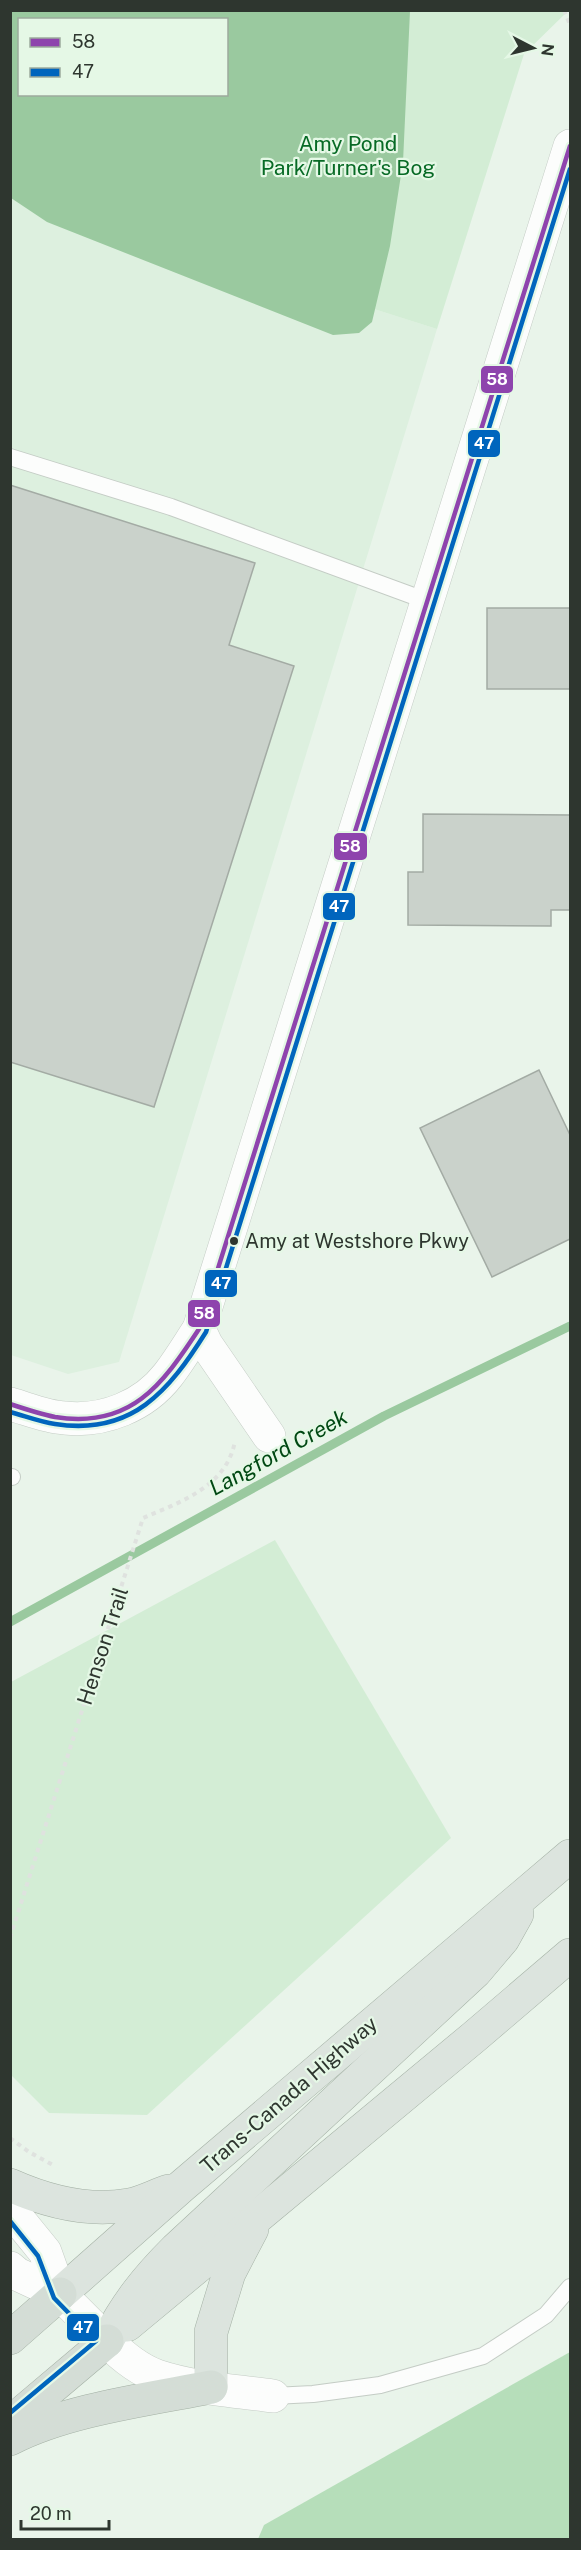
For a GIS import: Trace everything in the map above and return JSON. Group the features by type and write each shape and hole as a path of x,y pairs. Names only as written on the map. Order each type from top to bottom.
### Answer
{"highway":[{"name":"Trans-Canada Highway","path":"10,2338 182,2186 570,1856"},
{"path":"107,2341 124,2309 145,2280 475,1972 503,1939 531,1889"},
{"path":"10,2422 259,2217 570,1954"},
{"path":"10,2185 50,2202 78,2206 130,2205 182,2186"},
{"path":"10,2439 60,2421 115,2406 211,2387 212,2332 229,2273 259,2217"}],"street":[{"path":"10,1404 64,1418 88,1418 125,1409 146,1397 167,1376 199,1329 570,146"},
{"path":"199,1329 206,1344 269,1436"},
{"path":"10,2209 45,2252 60,2294"},
{"path":"10,2268 17,2274 60,2294 123,2357 155,2375 211,2387 273,2396"}],"lane":[{"path":"10,457 171,507 427,601"},
{"path":"273,2396 313,2394 380,2385 483,2356 546,2315 570,2287"}],"path":[{"path":"564,10 570,25"},
{"name":"Henson Trail","path":"10,1938 143,1518 200,1493 217,1476 232,1455 243,1395"}],"shaded area":[{"name":"Amy Pond Park/Turner's Bog","path":"10,11 410,11 403,162 390,246 372,322 359,333 333,335 47,222 11,198"},
{"path":"11,194 437,329 119,1362 68,1374 11,1355"},
{"path":"570,2352 570,2539 258,2539 264,2525"}],"green space":[{"name":"Amy Pond Park/Turner's Bog","path":"11,11 568,11 524,54 437,329 11,194"},
{"path":"275,1540 451,1838 147,2115 49,2113 11,2075 11,1682"}],"building":[{"path":"10,485 255,563 229,645 294,666 154,1107 10,1062"},
{"path":"487,608 570,608 570,689 487,689"},
{"path":"423,814 570,815 570,910 551,910 551,926 408,925 408,872 423,872"},
{"path":"539,1070 570,1135 570,1239 492,1277 420,1128"}],"waterway":[{"name":"Langford Creek","path":"10,1622 384,1416 570,1326"}],"transit line":[{"name":"58","path":"10,1404 55,1417 81,1419 104,1416 124,1409 157,1385 172,1368 199,1329 570,146"},
{"name":"47","path":"10,1412 49,1423 82,1426 106,1423 127,1416 146,1405 178,1373 206,1332 570,169"},
{"name":"47","path":"10,2221 38,2256 54,2298 96,2341 10,2413"}],"place":[{"name":"Amy at Westshore Pkwy","path":"234,1241"}]}
